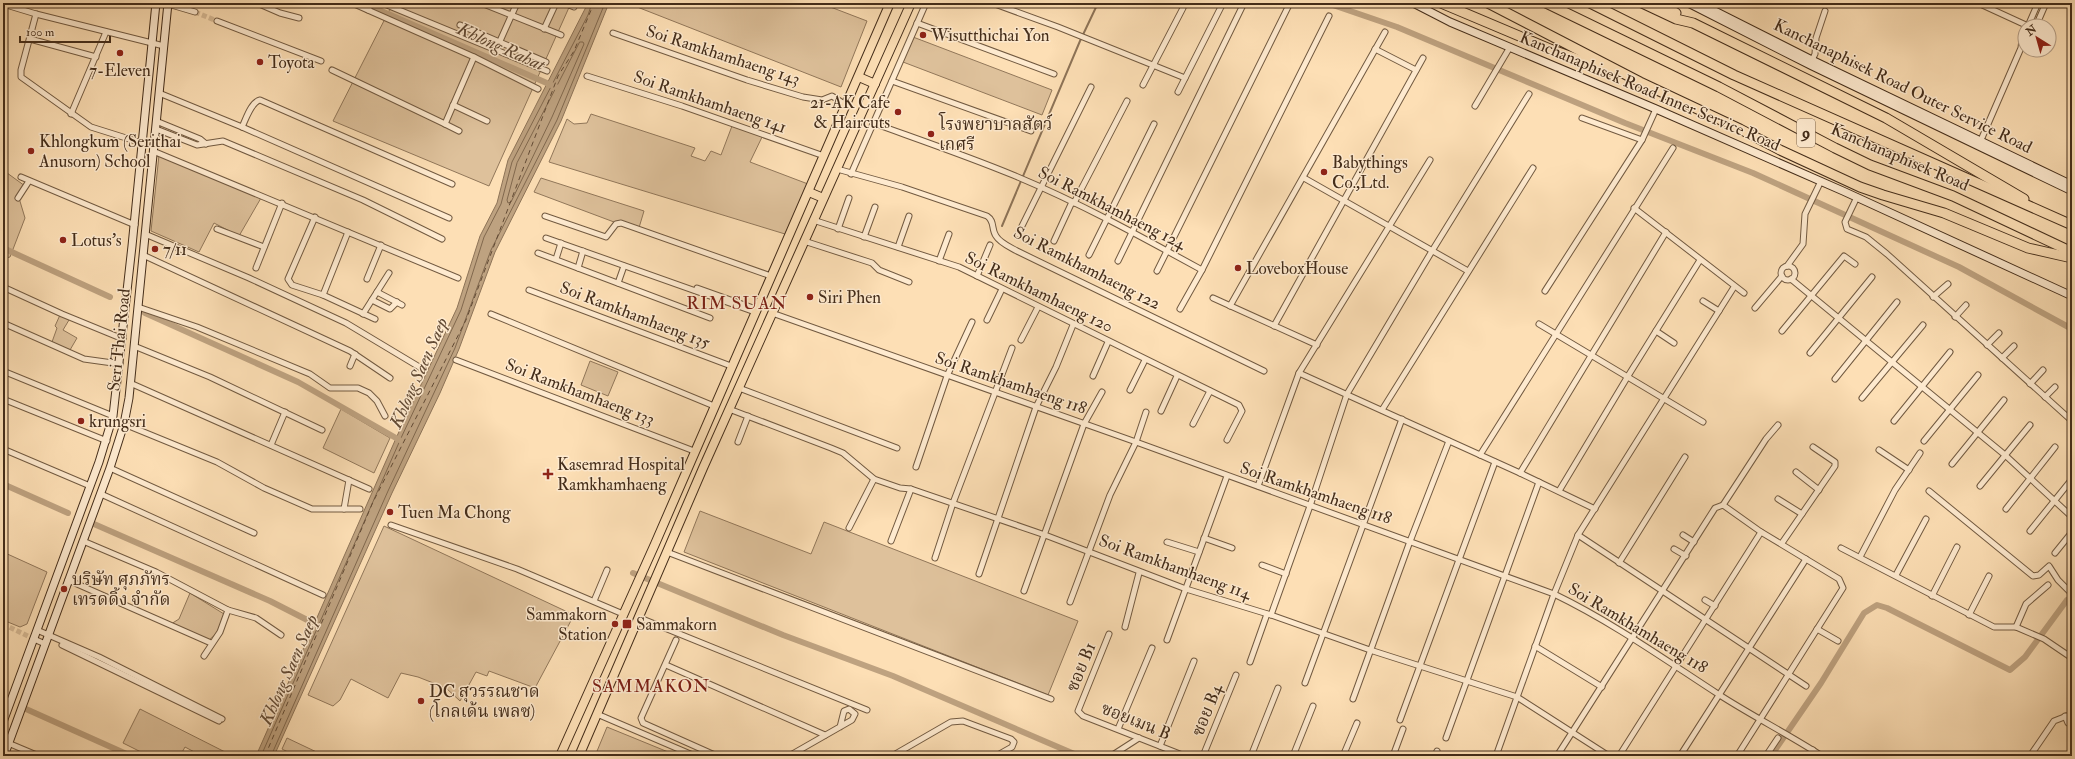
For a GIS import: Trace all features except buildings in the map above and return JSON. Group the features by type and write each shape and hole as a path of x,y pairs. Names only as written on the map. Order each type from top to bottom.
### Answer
{"highway":[{"path":"1441,3 1550,49 1640,82"},
{"path":"1488,3 1640,82 1740,129 1780,150 1860,186 1883,195 1944,212 2028,248 2072,258"},
{"name":"Kanchanaphisek Road","path":"1546,3 1719,87 1834,148 1870,165 1953,196 2072,252"},
{"name":"Kanchanaphisek Road","path":"1590,3 1734,75 2071,224"},
{"path":"1642,3 1676,19 1693,23"},
{"path":"1658,3 1693,23 1886,118 2006,189 2071,224"}],"main road":[{"name":"Seri Thai Road","path":"3,722 107,441 113,416 123,338 156,3"},
{"name":"Seri Thai Road","path":"4,756 46,639 101,494 124,424 134,346 168,3"},
{"path":"560,756 638,582 755,311 809,192 890,3"},
{"path":"579,756 640,618 729,409 911,3"},
{"name":"Kanchanaphisek Road Inner Service Road","path":"1413,3 1450,22 1656,109 1857,197 2072,296"},
{"path":"1688,3 1812,66 2072,191"},
{"name":"Kanchanaphisek Road Outer Service Road","path":"1699,3 1812,60 2072,185"},
{"path":"859,77 875,84"},
{"path":"809,192 823,198"}],"street":[{"path":"168,3 195,12"},
{"path":"257,3 280,13 299,18"},
{"path":"352,3 474,57 538,89"},
{"path":"368,10 371,3"},
{"path":"382,3 547,72"},
{"path":"481,3 561,36"},
{"path":"500,41 517,3"},
{"path":"544,29 556,3"},
{"path":"564,3 574,7"},
{"path":"851,174 926,3"},
{"path":"992,3 1058,27 1184,78"},
{"path":"1178,92 1223,3"},
{"path":"1118,261 1244,3"},
{"path":"1978,3 2017,21"},
{"path":"2031,18 2038,3"},
{"path":"2039,18 2046,3"},
{"path":"3,4 36,14 164,46"},
{"path":"1157,271 1289,4"},
{"path":"1143,85 1152,65 1183,8"},
{"path":"1812,60 1816,38 1825,11"},
{"path":"36,14 21,70 21,77 71,114 100,131 142,143"},
{"path":"1180,309 1202,270 1329,16"},
{"path":"217,21 321,61"},
{"path":"917,23 1054,74"},
{"path":"460,25 546,62"},
{"path":"71,114 106,32"},
{"path":"1230,306 1304,178 1385,32"},
{"name":"Soi Ramkhamhaeng 143","path":"613,33 747,80 803,97 822,100 832,96 846,105"},
{"path":"30,40 96,57"},
{"path":"1475,106 1510,47"},
{"path":"1375,49 1416,70"},
{"path":"445,124 474,57"},
{"path":"1274,326 1423,58"},
{"path":"1981,140 2018,58"},
{"path":"332,70 459,131"},
{"name":"Soi Ramkhamhaeng 141","path":"587,76 669,102 824,156"},
{"path":"892,81 1031,131"},
{"path":"1018,234 1040,187 1091,87"},
{"path":"159,93 242,127 449,218"},
{"path":"1250,662 1286,574 1310,506 1346,394 1529,94"},
{"path":"242,127 253,105 256,101 260,100 452,184"},
{"path":"1054,241 1127,101"},
{"path":"453,105 487,121"},
{"path":"1545,290 1642,140 1656,109"},
{"path":"1582,118 1642,140"},
{"path":"156,121 200,139 206,144"},
{"name":"Soi Ramkhamhaeng 124","path":"874,123 1012,174 1133,233 1202,270"},
{"path":"1089,255 1154,124"},
{"path":"156,128 197,145 223,141 364,200 442,239"},
{"path":"172,135 175,129"},
{"path":"1480,455 1673,148"},
{"path":"153,151 282,203 458,278"},
{"path":"1258,486 1299,373 1430,160"},
{"path":"1382,410 1533,168"},
{"name":"Soi Ramkhamhaeng 122","path":"837,170 902,187 987,216 992,220 994,234 999,240 1017,251 1264,371"},
{"path":"21,177 134,225"},
{"path":"1304,178 1468,272"},
{"path":"18,198 29,181"},
{"path":"1755,308 1782,276 1782,269 1787,266 1803,244 1806,213 1821,181"},
{"path":"1857,197 1845,222 1847,229 1866,237 2072,421"},
{"path":"838,229 849,198"},
{"path":"256,268 282,203"},
{"path":"864,237 875,207"},
{"path":"1634,208 1734,287 1744,293"},
{"path":"545,216 606,237 616,224 621,223 771,276"},
{"path":"898,247 909,216"},
{"path":"315,217 288,279 292,285 375,319"},
{"name":"Soi Ramkhamhaeng 120","path":"813,220 959,267 1073,325 1239,405 1242,411 1227,440"},
{"path":"217,229 264,247"},
{"path":"322,296 348,232"},
{"path":"1520,473 1666,232"},
{"path":"145,234 248,278 346,323 421,368"},
{"path":"939,261 949,234"},
{"path":"546,238 755,311"},
{"path":"804,241 872,263 878,270 909,282"},
{"path":"556,259 561,243"},
{"path":"367,280 381,245"},
{"path":"977,276 990,245"},
{"path":"578,268 584,251"},
{"path":"538,253 710,318"},
{"path":"143,255 355,354 390,378"},
{"path":"1782,331 1844,256 1855,264"},
{"path":"1559,491 1700,260"},
{"path":"618,283 624,266"},
{"path":"1787,266 1794,271 1791,279"},
{"path":"363,314 389,273"},
{"path":"1782,276 1787,280 1791,279 1839,317 2004,455 2072,517"},
{"path":"1810,353 1872,278"},
{"path":"1933,297 1948,284"},
{"path":"3,287 62,314 123,338"},
{"path":"1496,756 1554,594 1578,535 1734,287"},
{"path":"697,288 755,311"},
{"path":"987,320 1002,289"},
{"name":"Soi Ramkhamhaeng 135","path":"529,290 731,366"},
{"path":"372,300 390,309 399,304 377,292"},
{"path":"1214,298 1317,344"},
{"path":"1703,301 1719,311"},
{"path":"1835,379 1897,302"},
{"path":"1955,317 1966,305"},
{"path":"138,307 197,327 310,374 330,388 358,388 369,393 377,401 385,416"},
{"path":"1021,340 1038,307"},
{"name":"Soi Ramkhamhaeng 118","path":"772,313 1136,442 1554,594 1588,610 1677,666 1718,694 1761,720 1785,732 1822,756"},
{"path":"491,314 714,406"},
{"path":"916,467 947,376 972,322"},
{"path":"3,323 84,359 120,364"},
{"path":"1539,324 1703,422"},
{"path":"1862,398 1923,324"},
{"path":"979,574 999,520 1036,407 1056,367 1073,325"},
{"path":"1656,331 1674,343"},
{"path":"1987,345 1999,332"},
{"path":"1093,376 1108,342"},
{"path":"134,346 210,377 322,430"},
{"path":"2002,358 2014,346"},
{"path":"935,558 953,503 1012,348"},
{"path":"1894,421 1950,352"},
{"path":"350,366 355,354"},
{"name":"Soi Ramkhamhaeng 133","path":"456,360 694,451"},
{"path":"1130,390 1145,360"},
{"path":"2030,384 2043,370"},
{"path":"3,371 113,416"},
{"path":"1299,373 1520,473 1595,509"},
{"path":"1924,442 1978,375"},
{"path":"1161,411 1177,376"},
{"path":"130,383 369,489"},
{"path":"2045,397 2055,387"},
{"path":"739,388 897,448"},
{"path":"1193,424 1210,391"},
{"path":"1024,591 1084,424 1102,392"},
{"path":"3,399 107,441"},
{"path":"1952,464 2004,400"},
{"name":"Soi Ramkhamhaeng 114","path":"729,409 843,453 874,478 900,488 911,489 1045,535 1089,551 1139,573 1186,589 1269,614 1370,650 1517,697 1609,756"},
{"path":"271,445 285,412"},
{"path":"1070,602 1110,495 1136,442 1146,412"},
{"path":"738,442 748,416"},
{"path":"1305,683 1362,524 1402,419"},
{"path":"124,424 217,462 264,488 312,509 360,509"},
{"path":"1557,756 1663,593 1715,508 1723,505 1778,424"},
{"path":"1980,486 2030,425"},
{"path":"1353,699 1410,541 1449,441"},
{"path":"1782,543 1836,464 1813,447"},
{"path":"2006,509 2029,477 2055,447"},
{"path":"3,449 90,486"},
{"path":"1879,450 1909,470"},
{"path":"1860,557 1895,490 1920,453"},
{"path":"1619,563 1686,457"},
{"path":"1400,720 1495,462"},
{"path":"110,468 254,532"},
{"path":"1796,472 1819,490"},
{"path":"1167,640 1227,476"},
{"path":"849,528 874,478"},
{"path":"2030,531 2072,479"},
{"path":"344,509 349,480"},
{"path":"1446,738 1468,681 1539,482"},
{"path":"891,541 911,489"},
{"path":"1929,491 2033,576 2039,576 2049,566 2072,594"},
{"path":"101,494 323,595"},
{"path":"1778,500 1802,514"},
{"path":"1723,505 1761,532 1782,543 1839,579 1843,588 1738,756"},
{"path":"1896,575 1926,519"},
{"path":"391,525 516,569 623,614"},
{"path":"1619,756 1761,532"},
{"path":"2055,553 2072,532"},
{"path":"1578,535 1705,621 1806,686"},
{"path":"1683,535 1694,542"},
{"path":"1204,538 1232,548"},
{"path":"83,541 156,572 228,610 256,618 281,635"},
{"path":"1167,542 1199,552"},
{"path":"1932,596 1957,547"},
{"path":"1841,548 1896,575 1932,596 1994,627 2016,627 2044,639 2072,658"},
{"path":"1674,549 1686,556"},
{"path":"667,552 1051,699"},
{"path":"1680,756 1718,694 1749,650 1806,559"},
{"path":"1262,565 1286,574"},
{"path":"594,601 607,570"},
{"path":"1126,627 1139,573"},
{"path":"1969,615 1989,576"},
{"path":"68,580 211,643"},
{"path":"2016,627 2026,604 2048,585"},
{"path":"1705,600 1715,606"},
{"path":"204,656 211,643 220,632 228,610"},
{"path":"640,618 867,710"},
{"path":"1817,629 1838,641"},
{"path":"37,630 46,639"},
{"name":"ซอย B1","path":"1078,711 1109,634"},
{"path":"34,639 46,639 106,660 221,720"},
{"path":"676,640 641,718 643,723 717,756"},
{"path":"1535,646 1602,687"},
{"path":"1118,729 1152,648"},
{"path":"1160,746 1194,661"},
{"path":"666,665 825,735"},
{"name":"ซอย B4","path":"1203,756 1236,675"},
{"path":"1250,756 1278,688"},
{"path":"1293,756 1313,706"},
{"name":"ซอยเมน B","path":"1078,711 1083,716 1185,756"},
{"path":"597,714 695,756"},
{"path":"2030,756 2054,720 2072,714"},
{"path":"2065,716 2068,723 2072,726"},
{"path":"892,756 950,722 963,721 1011,739 1014,742 1012,746 996,756"},
{"path":"1343,756 1357,723"},
{"path":"789,756 840,727"},
{"path":"1393,756 1403,729"},
{"path":"1111,756 1139,738"},
{"path":"1766,756 1778,738"},
{"path":"8,743 39,756"},
{"path":"1809,756 1813,750"}],"shaded area":[{"path":"393,3 571,3 489,186 333,121"},
{"path":"627,3 820,3 867,21 841,87"},
{"path":"913,37 1052,90 1042,115 903,62"},
{"path":"591,114 695,148 691,156 705,161 711,151 721,155 732,126 763,135 750,162 808,184 785,234 549,162 567,119 574,124 587,123"},
{"path":"159,155 261,198 239,236 214,223 199,252 151,231"},
{"path":"3,170 25,186 19,198 25,218 10,257 3,259"},
{"path":"541,178 644,211 638,231 534,192"},
{"path":"60,315 69,320 63,330 77,338 70,350 52,342 57,328 55,326"},
{"path":"590,361 618,372 608,396 581,385"},
{"path":"341,409 390,438 374,473 323,448"},
{"path":"700,511 811,554 824,522 1078,621 1048,695 684,552"},
{"path":"384,526 574,615 535,688 489,671 487,676 476,672 460,701 446,688 418,677 401,673 388,698 351,679 340,700 333,706 308,695"},
{"path":"3,552 47,572 27,624 20,627 3,620"},
{"path":"190,593 224,614 217,633 208,641 171,624 179,619"},
{"path":"140,709 233,756 202,756 185,747 180,756 149,756 123,743"},
{"path":"607,727 678,756 595,756"},
{"path":"287,738 325,756 296,756 282,749"}],"water":[{"path":"588,3 609,3 561,121 495,252 459,349 440,393 392,493 274,756 256,756 397,436 457,308 480,236 497,203 508,160"}],"waterway":[{"name":"Khlong Rahat","path":"363,3 556,87"},
{"path":"1002,226 1080,41 1098,3"},
{"path":"1109,3 1140,6 1163,3"},
{"path":"1327,3 1397,27 1625,123 1753,173 1959,267 2072,329"},
{"path":"3,248 110,297"},
{"name":"Khlong Saen Saep","path":"145,313 298,382 403,442"},
{"path":"3,484 68,513"},
{"name":"Khlong Saen Saep","path":"94,524 270,601 321,627"},
{"path":"633,573 783,635 893,676 1079,756"},
{"path":"1771,756 1821,683 1864,613 1877,605 1887,608 2010,670 2025,657 2067,600 2072,597"},
{"path":"26,709 131,756"}],"ferry route":[{"path":"265,756 373,502 466,320 558,76 574,51 594,3"}],"tunnel":[{"path":"195,12 217,21"},
{"path":"3,624 34,639"}],"place":[{"name":"Wisutthichai Yon","path":"923,35"},
{"name":"7-Eleven","path":"120,53"},
{"name":"Toyota","path":"260,62"},
{"name":"21-AK Cafe & Haircuts","path":"898,112"},
{"name":"โรงพยาบาลสัตว์ เกศรี","path":"931,134"},
{"name":"Khlongkum (Serithai Anusorn) School","path":"31,151"},
{"name":"Babythings Co.,Ltd.","path":"1324,172"},
{"name":"Lotus's","path":"63,240"},
{"name":"7/11","path":"155,249"},
{"name":"LoveboxHouse","path":"1238,268"},
{"name":"Siri Phen","path":"810,297"},
{"name":"krungsri","path":"81,421"},
{"name":"Kasemrad Hospital Ramkhamhaeng","path":"548,474"},
{"name":"Tuen Ma Chong","path":"390,512"},
{"name":"บริษัท ศุภภัทร เทรดดิ้ง จำกัด","path":"64,589"},
{"name":"Sammakorn Station","path":"615,624"},
{"name":"Sammakorn","path":"627,624"},
{"name":"DC สุวรรณชาด (โกลเด้น เพลซ)","path":"421,701"}],"district":[{"name":"RIM SUAN","path":"737,303"},
{"name":"SAMMAKON","path":"651,686"}]}
